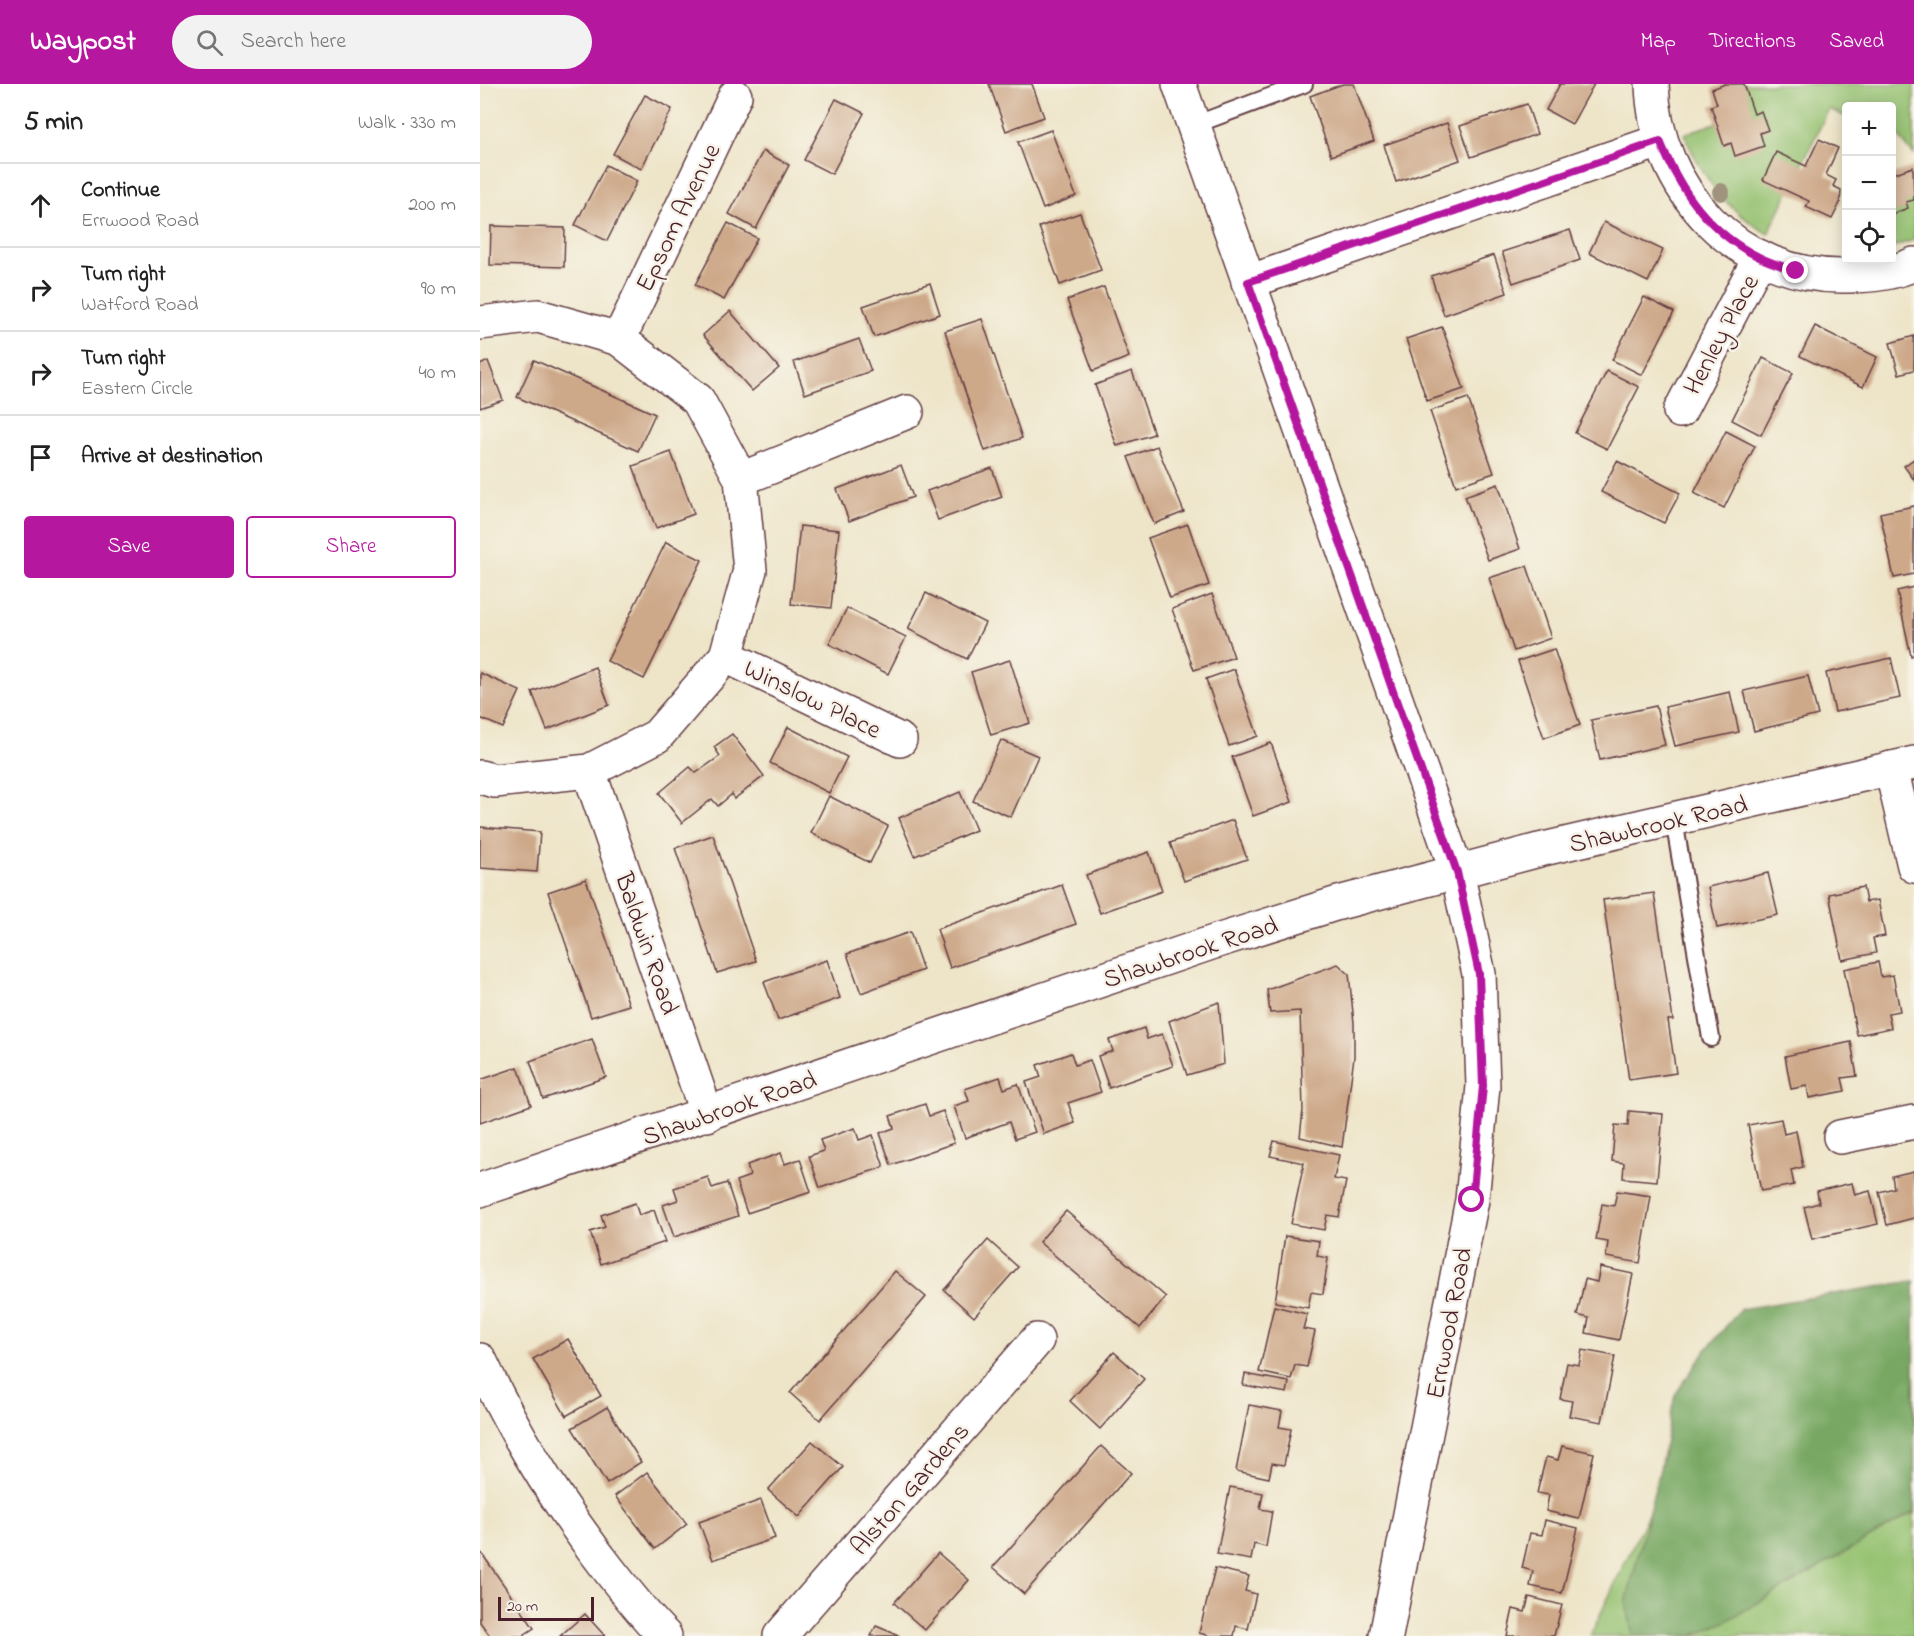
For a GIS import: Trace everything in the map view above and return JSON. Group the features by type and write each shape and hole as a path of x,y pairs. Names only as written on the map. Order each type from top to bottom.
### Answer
{"street":[{"name":"Errwood Road","path":"1179,84 1457,872 1479,974 1482,1097 1472,1200 1386,1636"},
{"path":"1652,84 1653,105 1660,141 1672,170 1688,197 1708,221 1733,241 1760,258 1796,271 1833,277 1871,276 1914,264"},
{"name":"Epsom Avenue","path":"619,339 735,96"},
{"path":"1248,282 1660,141"},
{"name":"Henley Place","path":"1680,411 1760,258"},
{"path":"480,323 538,316 619,339 698,400 741,478 750,570 726,656 657,736 590,771 495,781 480,777"},
{"path":"741,478 907,412"},
{"name":"Winslow Place","path":"726,656 900,740"},
{"path":"1903,765 1914,866"},
{"name":"Shawbrook Road","path":"480,1190 1216,941 1335,904 1539,850 1903,765"},
{"name":"Baldwin Road","path":"590,771 707,1115"},
{"path":"1840,1137 1914,1122"},
{"name":"Alston Gardens","path":"780,1636 1037,1340"},
{"path":"480,1360 543,1479 646,1617 665,1636"}],"lane":[{"path":"1194,125 1304,84"},
{"path":"1674,820 1711,1038"}],"green space":[{"path":"1729,84 1914,84 1914,155 1896,133 1896,102 1842,102 1842,115 1829,109 1768,234 1739,214 1717,192 1699,165 1684,134 1733,117"},
{"path":"1896,180 1914,194 1914,240 1896,246"},
{"path":"1914,1281 1914,1512 1725,1622 1692,1636 1633,1636 1626,1603 1660,1469 1675,1395 1706,1350 1741,1309"},
{"path":"1914,1383 1914,1636 1590,1636 1683,1441"}],"building":[{"path":"989,84 1032,84 1044,117 1006,131"},
{"path":"1343,84 1354,84 1374,141 1331,156 1310,96"},
{"path":"1560,84 1594,84 1572,124 1546,110"},
{"path":"1725,84 1744,84 1754,114 1761,111 1768,130 1760,133 1764,146 1735,156 1731,143 1724,146 1711,106 1717,104 1712,89"},
{"path":"645,95 672,109 641,169 613,154"},
{"path":"836,99 864,113 832,174 804,160"},
{"path":"1527,104 1537,134 1471,157 1460,126"},
{"path":"1447,123 1460,160 1396,182 1384,145"},
{"path":"1051,130 1076,196 1043,209 1018,142"},
{"path":"1819,139 1838,148 1826,175 1836,180 1833,186 1841,190 1840,203 1832,219 1806,207 1809,201 1763,180 1776,152 1806,166"},
{"path":"763,151 789,165 756,229 729,214"},
{"path":"606,165 637,181 607,241 575,225"},
{"path":"1913,167 1914,200 1906,202 1908,208 1896,212 1896,210 1896,173"},
{"path":"1080,213 1101,270 1060,285 1039,227"},
{"path":"1604,222 1663,250 1648,282 1589,253"},
{"path":"728,223 757,238 724,300 695,285"},
{"path":"491,226 565,228 564,267 490,265"},
{"path":"1570,230 1580,260 1513,283 1502,252"},
{"path":"1494,255 1507,293 1444,315 1431,276"},
{"path":"930,283 940,314 874,337 863,306"},
{"path":"1104,287 1129,357 1093,371 1067,300"},
{"path":"1644,297 1674,312 1642,375 1612,360"},
{"path":"730,311 779,368 752,391 703,335"},
{"path":"982,319 1022,438 985,451 945,331"},
{"path":"1815,326 1877,357 1863,387 1800,356"},
{"path":"1442,327 1464,389 1427,401 1406,339"},
{"path":"1914,336 1914,370 1899,374 1890,343"},
{"path":"859,339 871,371 805,394 794,362"},
{"path":"1763,358 1793,373 1761,435 1732,420"},
{"path":"534,360 655,414 638,451 517,397"},
{"path":"488,361 503,400 480,408 480,365"},
{"path":"1132,371 1154,434 1117,446 1095,385"},
{"path":"1607,371 1639,387 1607,449 1575,433"},
{"path":"1468,398 1494,473 1456,486 1430,411"},
{"path":"1726,431 1755,446 1724,508 1694,493"},
{"path":"1157,446 1184,512 1154,524 1128,457"},
{"path":"671,452 694,514 656,528 633,466"},
{"path":"1914,459 1914,480 1904,466"},
{"path":"1617,461 1680,493 1664,523 1601,492"},
{"path":"901,465 913,497 849,521 837,489"},
{"path":"992,468 1002,497 938,520 927,491"},
{"path":"1498,484 1520,549 1488,560 1465,496"},
{"path":"1914,506 1914,574 1894,578 1880,513"},
{"path":"1188,524 1209,585 1170,598 1148,538"},
{"path":"800,526 839,530 831,608 791,604"},
{"path":"666,542 702,560 644,679 607,661"},
{"path":"1527,566 1551,638 1514,651 1489,578"},
{"path":"1914,587 1914,655 1911,656 1897,591"},
{"path":"926,593 985,623 967,659 908,629"},
{"path":"1212,594 1234,657 1194,670 1172,609"},
{"path":"847,608 906,637 888,674 829,644"},
{"path":"1554,649 1580,725 1544,738 1518,661"},
{"path":"1891,658 1900,698 1835,712 1826,673"},
{"path":"1010,660 1030,723 991,735 971,672"},
{"path":"595,667 609,705 547,730 532,692"},
{"path":"1234,669 1258,736 1229,746 1206,679"},
{"path":"480,673 520,691 503,728 480,718"},
{"path":"1808,676 1818,715 1754,731 1744,691"},
{"path":"1730,692 1739,732 1675,746 1665,707"},
{"path":"1656,706 1665,745 1600,760 1591,720"},
{"path":"788,727 847,757 829,793 770,763"},
{"path":"732,734 764,776 734,799 732,794 718,806 712,799 682,823 659,793 690,767 696,773 720,756 714,747"},
{"path":"1001,740 1038,756 1011,817 973,801"},
{"path":"1271,743 1292,802 1253,816 1232,757"},
{"path":"960,792 976,830 915,856 899,818"},
{"path":"829,796 888,826 870,863 811,833"},
{"path":"1233,820 1247,859 1184,881 1170,843"},
{"path":"480,827 540,832 537,872 480,868"},
{"path":"713,835 756,961 717,973 675,848"},
{"path":"1149,852 1162,891 1100,913 1086,875"},
{"path":"1768,873 1778,915 1717,928 1708,887"},
{"path":"586,879 629,1005 591,1017 548,892"},
{"path":"1062,885 1076,924 950,968 937,929"},
{"path":"1863,887 1866,902 1878,900 1885,936 1873,938 1876,953 1842,960 1829,894"},
{"path":"1654,893 1673,1020 1668,1020 1676,1073 1629,1080 1603,900"},
{"path":"910,932 923,970 861,993 847,954"},
{"path":"827,960 840,998 778,1020 764,982"},
{"path":"1878,962 1881,977 1893,975 1900,1011 1888,1013 1891,1028 1857,1035 1844,969"},
{"path":"1338,964 1349,974 1354,1023 1354,1057 1342,1147 1300,1137 1303,1110 1300,1011 1270,1013 1267,990"},
{"path":"1219,1002 1224,1064 1187,1075 1169,1021"},
{"path":"1144,1028 1147,1039 1162,1034 1173,1066 1109,1088 1098,1056 1113,1051 1109,1040"},
{"path":"592,1039 606,1077 543,1099 530,1061"},
{"path":"1851,1042 1857,1076 1842,1078 1845,1091 1809,1098 1807,1086 1791,1089 1785,1056"},
{"path":"1071,1053 1075,1065 1090,1060 1101,1092 1068,1103 1075,1123 1044,1134 1026,1082 1041,1077 1037,1065"},
{"path":"518,1067 531,1105 480,1123 480,1080"},
{"path":"1000,1077 1004,1089 1018,1084 1035,1132 1015,1139 1009,1122 965,1138 954,1106 969,1101 965,1089"},
{"path":"925,1104 929,1116 943,1111 954,1143 891,1165 880,1133 894,1128 890,1116"},
{"path":"1629,1111 1663,1114 1657,1181 1623,1178 1624,1163 1612,1161 1615,1125 1628,1126"},
{"path":"1781,1119 1784,1134 1796,1131 1803,1167 1791,1170 1794,1185 1761,1191 1748,1125"},
{"path":"855,1128 859,1140 873,1135 884,1167 820,1188 809,1156 824,1151 820,1140"},
{"path":"1274,1141 1339,1155 1334,1179 1346,1181 1339,1217 1327,1215 1324,1230 1291,1224 1304,1163 1270,1156"},
{"path":"781,1153 785,1164 800,1159 811,1192 747,1213 736,1181 750,1176 747,1165"},
{"path":"1914,1171 1914,1218 1887,1225 1879,1192 1894,1188 1892,1176"},
{"path":"708,1177 712,1188 727,1183 738,1216 674,1237 663,1205 678,1200 674,1188"},
{"path":"1852,1183 1855,1195 1870,1191 1878,1224 1812,1239 1804,1207 1819,1203 1817,1191"},
{"path":"1617,1191 1651,1196 1640,1263 1606,1257 1608,1242 1596,1240 1602,1204 1614,1206"},
{"path":"635,1203 639,1215 654,1210 665,1242 601,1264 590,1232 605,1227 601,1215"},
{"path":"1066,1211 1166,1297 1140,1328 1039,1242"},
{"path":"1285,1236 1319,1241 1317,1256 1328,1258 1323,1294 1311,1292 1308,1308 1275,1302"},
{"path":"988,1240 1018,1267 974,1317 944,1290"},
{"path":"1600,1267 1633,1274 1619,1340 1586,1333 1589,1318 1577,1315 1585,1279 1597,1282"},
{"path":"895,1271 926,1297 820,1420 790,1393"},
{"path":"1274,1306 1307,1314 1303,1329 1315,1331 1307,1367 1295,1365 1291,1379 1259,1372"},
{"path":"568,1339 601,1396 566,1416 533,1359"},
{"path":"1582,1350 1615,1356 1602,1422 1569,1416 1572,1401 1560,1399 1567,1363 1579,1365"},
{"path":"1114,1352 1144,1379 1100,1429 1070,1401"},
{"path":"1245,1374 1289,1382 1287,1393 1243,1385"},
{"path":"1249,1405 1282,1411 1279,1427 1291,1429 1284,1465 1272,1463 1269,1478 1236,1471"},
{"path":"607,1407 641,1462 607,1484 572,1428"},
{"path":"812,1441 843,1467 799,1517 768,1490"},
{"path":"1101,1446 1131,1473 1024,1594 993,1567"},
{"path":"1562,1446 1594,1453 1579,1519 1546,1511 1549,1495 1537,1493 1546,1457 1558,1460"},
{"path":"647,1472 687,1524 655,1549 615,1496"},
{"path":"1230,1487 1263,1493 1260,1509 1272,1511 1266,1547 1254,1544 1251,1560 1217,1554"},
{"path":"761,1500 775,1538 713,1560 699,1522"},
{"path":"1545,1520 1578,1528 1562,1593 1530,1586 1533,1571 1522,1568 1530,1533 1542,1535"},
{"path":"480,1551 534,1628 522,1636 490,1636 480,1622"},
{"path":"938,1553 969,1580 925,1630 894,1603"},
{"path":"1215,1568 1249,1576 1245,1591 1256,1594 1248,1629 1236,1626 1234,1636 1210,1636 1199,1633"},
{"path":"1529,1597 1562,1605 1554,1636 1507,1636 1513,1609 1525,1612"},
{"path":"585,1614 605,1636 560,1636"},
{"path":"876,1626 900,1636 871,1636"}],"route":[{"path":"1472,1200 1483,1086 1479,974 1457,872 1248,282 1660,141 1672,170 1688,197 1708,221 1733,241 1760,258 1796,271"}]}
